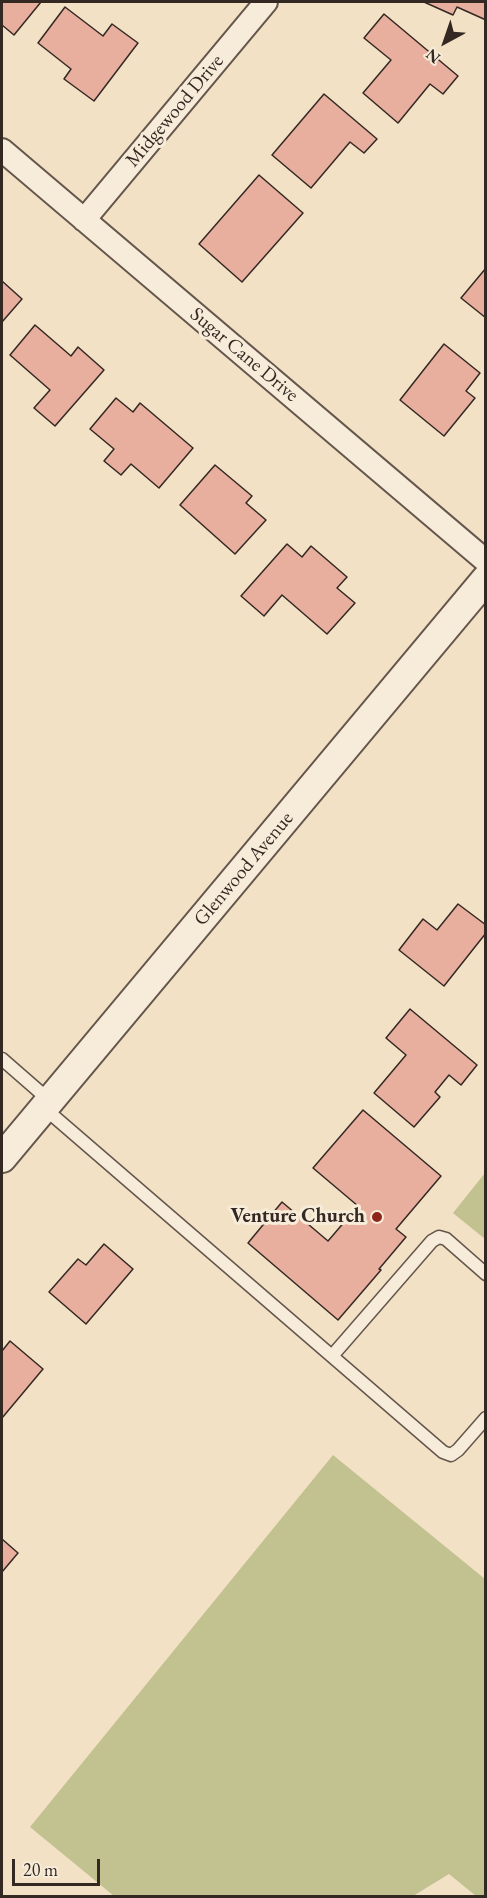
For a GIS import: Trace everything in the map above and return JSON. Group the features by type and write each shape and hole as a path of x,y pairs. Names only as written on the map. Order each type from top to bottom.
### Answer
{"street":[{"name":"Midgewood Drive","path":"84,220 266,2"},
{"name":"Sugar Cane Drive","path":"2,150 486,561"},
{"name":"Glenwood Avenue","path":"2,1158 486,579"}],"lane":[{"path":"2,1059 46,1104 443,1452 451,1455 458,1450 486,1418"},
{"path":"332,1356 432,1241 439,1237 446,1239 486,1274"}],"shaded area":[{"path":"485,1173 485,1239 453,1213"},
{"path":"333,1455 485,1579 485,1896 476,1896 449,1874 413,1896 114,1896 30,1827"}],"building":[{"path":"2,2 41,2 14,35 2,25"},
{"path":"424,2 486,2 486,20 457,7 453,15"},
{"path":"65,7 103,36 112,24 138,43 94,101 64,79 71,69 38,43"},
{"path":"384,14 458,76 443,94 430,84 398,123 363,93 391,60 364,38"},
{"path":"324,94 377,139 364,153 350,142 311,188 272,155"},
{"path":"259,175 303,213 242,282 199,244"},
{"path":"486,268 486,318 461,298"},
{"path":"2,281 22,299 2,322"},
{"path":"35,325 71,356 78,347 104,370 55,426 34,408 50,390 10,355"},
{"path":"444,344 480,373 466,391 475,398 444,436 400,400"},
{"path":"116,398 133,412 140,403 193,448 159,488 131,464 121,475 104,461 114,449 90,429"},
{"path":"215,465 252,496 246,503 266,520 235,554 180,505"},
{"path":"287,544 302,557 311,546 347,577 337,588 355,603 327,634 282,595 264,616 241,596"},
{"path":"458,904 486,925 486,933 444,986 399,950 423,919 437,930"},
{"path":"410,1009 477,1065 461,1085 449,1075 435,1092 440,1097 414,1127 374,1093 406,1055 386,1038"},
{"name":"Venture Church","path":"363,1110 441,1176 396,1229 406,1237 338,1320 248,1243 282,1202 328,1241 358,1206 313,1168"},
{"path":"104,1244 133,1269 86,1324 49,1292 78,1259 86,1265"},
{"path":"10,1341 43,1369 2,1418 2,1351"},
{"path":"2,1539 18,1553 2,1572"}],"place":[{"name":"Venture Church","path":"377,1217"}]}
